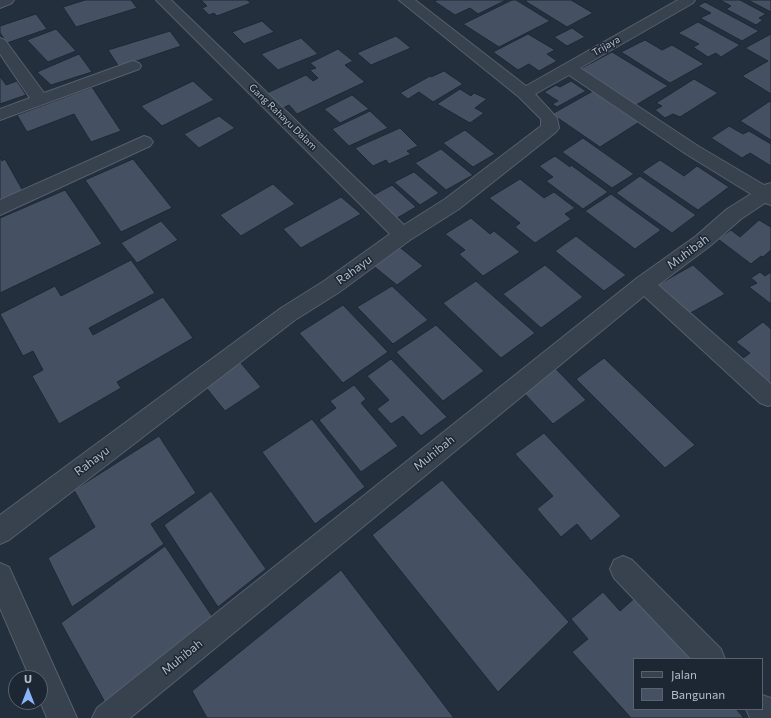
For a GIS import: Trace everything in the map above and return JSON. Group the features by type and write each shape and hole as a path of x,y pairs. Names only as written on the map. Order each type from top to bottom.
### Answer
{"street":[{"path":"0,4 7,0"},
{"name":"Gang Rahayu Dalam","path":"163,0 403,235"},
{"name":"Rahayu","path":"0,530 288,314 331,287 403,235 452,204 550,128 549,118 525,93 406,0"},
{"name":"Trijaya","path":"525,93 688,0"},
{"path":"0,43 40,100"},
{"path":"0,115 133,66"},
{"path":"569,68 692,150 769,194"},
{"path":"0,208 144,142"},
{"name":"Muhibah","path":"107,718 644,284 703,241 734,214 769,194"},
{"path":"644,284 768,396"},
{"path":"623,569 710,658"},
{"path":"0,576 62,718"},
{"path":"761,710 769,718"}],"building":[{"path":"85,0 131,0 137,8 76,27 63,7"},
{"path":"201,0 247,0 251,3 217,16 214,13 209,15 202,8 207,6"},
{"path":"506,0 478,14 470,8 455,15 434,1"},
{"path":"512,0 516,0 550,21 499,47 463,24"},
{"path":"571,0 593,13 567,27 525,1"},
{"path":"720,0 740,0 766,14 759,18 763,20 756,25 726,9 731,6"},
{"path":"748,0 771,0 771,12"},
{"path":"705,2 759,31 742,41 700,18 711,13 698,6"},
{"path":"36,14 47,29 7,43 0,33 0,26"},
{"path":"262,21 274,32 244,44 232,32"},
{"path":"698,22 740,45 721,57 716,53 708,57 693,47 699,44 678,33"},
{"path":"572,28 585,37 567,46 554,37"},
{"path":"56,29 76,51 48,62 27,40"},
{"path":"170,31 181,46 119,67 108,50"},
{"path":"528,34 555,50 547,54 557,61 539,71 529,64 518,70 493,52"},
{"path":"771,34 771,94 742,76 768,61 745,48"},
{"path":"396,36 411,48 371,65 357,53"},
{"path":"301,38 318,54 278,70 261,54"},
{"path":"645,40 662,50 672,45 704,64 670,83 621,52"},
{"path":"338,49 353,61 345,65 365,82 297,114 289,105 283,108 267,93 306,75 313,81 318,78 310,70 316,68 310,63"},
{"path":"612,52 668,86 636,105 580,69"},
{"path":"79,54 92,72 51,85 37,72"},
{"path":"444,71 463,84 433,102 419,92 408,99 400,93 430,76 431,77"},
{"path":"0,76 6,85 17,81 26,95 0,104"},
{"path":"694,79 718,93 680,117 673,114 665,118 655,110 662,106 656,103"},
{"path":"193,81 214,100 162,126 141,106"},
{"path":"571,81 586,91 557,107 552,104 558,101 544,92 556,85 560,87"},
{"path":"92,87 121,131 91,142 74,114 27,132 17,115"},
{"path":"460,89 471,96 474,93 487,99 475,108 484,113 470,123 437,104"},
{"path":"593,91 641,121 600,147 552,114"},
{"path":"352,95 369,109 340,123 324,109"},
{"path":"770,101 771,102 771,140 740,121"},
{"path":"370,111 388,128 349,146 332,129"},
{"path":"219,116 235,128 199,148 184,134"},
{"path":"729,126 743,134 749,131 771,144 771,166 750,153 742,158 711,138"},
{"path":"400,128 418,146 407,151 411,154 389,164 386,160 373,166 355,148"},
{"path":"465,130 495,154 473,167 443,143"},
{"path":"583,138 634,174 612,188 562,152"},
{"path":"441,149 473,175 446,190 415,163"},
{"path":"555,156 570,167 571,165 608,192 583,209 546,181 553,177 539,166"},
{"path":"0,157 2,161 5,159 24,193 0,203"},
{"path":"133,159 172,208 121,232 85,180"},
{"path":"660,160 684,176 697,166 729,187 698,210 642,172"},
{"path":"414,172 439,193 420,205 394,182"},
{"path":"640,176 696,215 672,233 616,193"},
{"path":"520,179 544,198 554,192 575,208 565,214 571,219 535,243 515,227 520,223 489,198"},
{"path":"273,184 295,204 241,236 220,215"},
{"path":"392,185 416,207 392,221 368,198"},
{"path":"65,190 102,244 0,293 0,218"},
{"path":"611,194 661,230 635,249 585,211"},
{"path":"341,197 361,214 301,248 283,229"},
{"path":"471,218 490,234 494,231 520,252 483,276 459,254 465,250 445,234"},
{"path":"759,220 771,227 771,250 751,264 718,239 731,230 740,237"},
{"path":"161,221 178,240 137,263 121,243"},
{"path":"576,236 626,275 604,291 555,251"},
{"path":"397,245 423,266 397,285 371,264"},
{"path":"131,260 155,293 89,328 93,335 163,297 193,338 117,382 121,388 59,424 32,376 43,370 33,351 23,356 0,314 55,286 61,296"},
{"path":"545,265 583,297 541,328 503,294"},
{"path":"693,265 725,294 685,316 654,287"},
{"path":"760,272 765,276 771,272 771,304 749,287 757,283 751,278"},
{"path":"476,281 535,333 501,358 443,303"},
{"path":"392,286 428,320 393,344 357,307"},
{"path":"343,305 388,352 343,383 299,333"},
{"path":"763,322 771,329 771,389 738,362 750,353 736,342"},
{"path":"436,325 484,371 443,401 396,352"},
{"path":"604,358 695,445 665,468 576,379"},
{"path":"391,359 447,417 421,436 403,416 391,424 377,409 389,400 367,376"},
{"path":"240,362 261,387 225,411 204,385"},
{"path":"556,369 586,400 553,424 522,391"},
{"path":"354,385 366,399 361,403 398,446 361,472 319,420 336,408 330,401"},
{"path":"312,419 365,487 315,524 262,452"},
{"path":"544,433 621,516 591,541 577,524 561,537 537,509 553,496 515,454"},
{"path":"159,436 196,493 151,524 164,544 72,607 48,558 95,527 74,490"},
{"path":"442,480 569,622 498,692 372,535"},
{"path":"211,491 266,569 218,607 164,525"},
{"path":"165,546 214,619 107,706 61,623"},
{"path":"341,570 454,718 207,718 192,691"},
{"path":"603,592 620,611 637,596 691,658 633,658 633,710 737,710 744,718 631,718 572,652 588,639 571,619"}]}
